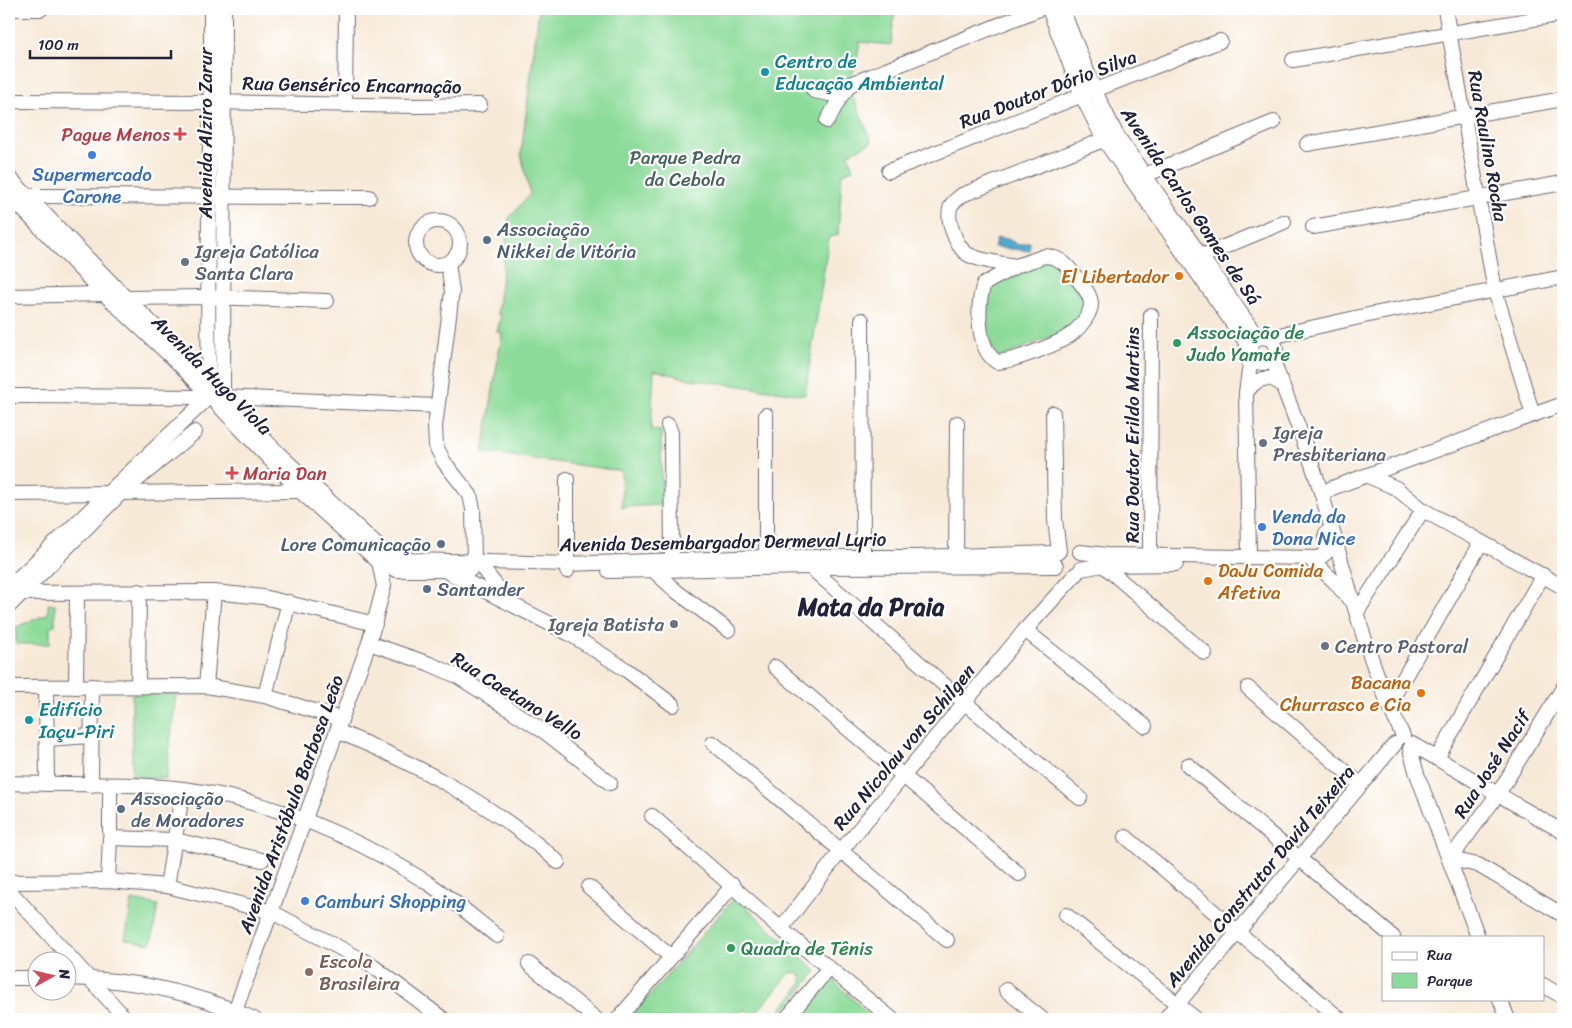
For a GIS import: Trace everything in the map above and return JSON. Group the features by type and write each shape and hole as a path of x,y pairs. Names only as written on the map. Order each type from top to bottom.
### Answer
{"street":[{"path":"9,9 41,9"},
{"name":"Avenida Alziro Zarur","path":"211,9 218,102"},
{"name":"Avenida Alziro Zarur","path":"215,399 223,297 218,196 218,102 224,9"},
{"path":"345,105 346,9"},
{"path":"827,121 841,96 851,84 1039,9"},
{"name":"Avenida Carlos Gomes de Sá","path":"1049,9 1082,96 1262,348 1282,384 1324,489"},
{"name":"Avenida Carlos Gomes de Sá","path":"1062,9 1095,91 1110,137"},
{"name":"Rua Raulino Rocha","path":"1445,9 1495,291 1533,415"},
{"path":"1293,60 1563,14"},
{"name":"Rua Doutor Dório Silva","path":"889,171 1220,41"},
{"path":"814,91 841,96"},
{"path":"1307,144 1563,99"},
{"name":"Rua Gensérico Encarnação","path":"9,101 480,105"},
{"path":"1139,177 1274,122"},
{"path":"1016,266 990,278 984,284 981,294 981,334 988,353 997,362 1010,359 1072,334 1088,314 1091,304 1086,292 1062,260 1046,256 1016,266 974,258 963,250 950,221 950,207 954,201 962,196 1110,137"},
{"name":"Avenida Hugo Viola","path":"9,177 126,298 209,378"},
{"path":"1313,227 1563,183"},
{"path":"28,196 369,197"},
{"name":"Avenida Alziro Zarur","path":"215,399 209,378 207,297 218,196"},
{"name":"Avenida Hugo Viola","path":"10,199 104,294 215,399 300,491 385,558"},
{"path":"1197,259 1284,222"},
{"path":"448,262 452,292 434,427 436,446 444,462 470,495 479,565 508,601"},
{"path":"1249,556 1246,393 1262,348 1290,331 1563,278"},
{"path":"9,296 104,294"},
{"path":"126,298 223,297 327,301"},
{"name":"Rua Doutor Erildo Martins","path":"1150,315 1150,554"},
{"path":"862,320 863,557"},
{"path":"175,428 183,396 182,367"},
{"path":"1246,393 1254,383 1265,378 1271,378 1282,384"},
{"path":"9,396 183,396 215,399 437,406"},
{"path":"15,590 122,493 152,459 175,428 215,399"},
{"name":"Avenida Hugo Viola","path":"215,399 243,416 278,453 367,537 396,570"},
{"path":"243,416 258,400"},
{"path":"1324,489 1368,476 1563,404"},
{"path":"1053,413 1056,520 1066,575 1078,572 1083,561 1063,557"},
{"path":"765,562 766,415"},
{"path":"951,561 957,423"},
{"path":"668,425 671,433 671,564 676,591"},
{"path":"9,606 15,590 106,493 152,459 195,432"},
{"path":"1396,488 1396,477 1401,463"},
{"path":"1368,476 1396,488 1423,510 1563,586"},
{"path":"567,479 567,568"},
{"path":"1310,559 1325,556 1328,546 1322,506 1324,489"},
{"path":"1324,489 1357,612 1403,745 1417,774 1478,936"},
{"path":"9,494 300,491"},
{"path":"1357,612 1423,510"},
{"path":"1391,709 1481,543"},
{"name":"Avenida Desembargador Dermeval Lyrio","path":"765,562 810,567 1150,554 1268,556 1310,559"},
{"name":"Avenida Desembargador Dermeval Lyrio","path":"1078,572 1103,565 1243,563 1268,556"},
{"name":"Avenida Desembargador Dermeval Lyrio","path":"567,568 744,563 863,557 951,561"},
{"path":"1060,593 1063,557"},
{"name":"Avenida Desembargador Dermeval Lyrio","path":"385,558 479,565 653,570 671,564"},
{"name":"Avenida Aristóbulo Barbosa Leão","path":"382,600 385,558"},
{"path":"1310,559 1341,589 1357,612"},
{"name":"Avenida Desembargador Dermeval Lyrio","path":"396,570 447,571 479,565"},
{"path":"1103,565 1205,653"},
{"path":"810,567 964,703 1080,798"},
{"name":"Avenida Aristóbulo Barbosa Leão","path":"234,1015 369,643 382,600 396,570"},
{"path":"653,570 676,591 728,630"},
{"path":"447,571 570,634 625,669 673,705"},
{"name":"Rua Nicolau von Schilgen","path":"781,929 840,852 1025,630 1078,572"},
{"path":"1437,758 1543,575"},
{"path":"15,590 77,593 139,591 214,592 289,602 375,624"},
{"path":"138,686 139,591"},
{"path":"206,686 214,592"},
{"path":"76,687 77,593"},
{"path":"265,696 289,602"},
{"path":"1025,630 1145,726"},
{"name":"Rua Caetano Vello","path":"369,643 430,664 457,676 545,732 610,783"},
{"path":"776,667 1019,874"},
{"path":"91,785 92,686"},
{"path":"9,687 206,686 265,696 295,705 339,725 464,792 534,841 558,862"},
{"path":"46,687 47,784"},
{"path":"1248,688 1360,784"},
{"name":"Rua José Nacif","path":"1450,860 1498,794 1563,688"},
{"path":"47,739 90,736"},
{"path":"713,743 840,852 947,940"},
{"path":"1403,745 1437,758 1563,831"},
{"name":"Avenida Construtor David Teixeira","path":"1165,1019 1384,756 1403,745"},
{"path":"1188,765 1392,936"},
{"path":"9,783 183,789 252,802 305,819 387,858 430,884 497,936"},
{"path":"110,785 110,832"},
{"path":"167,886 183,789"},
{"path":"652,816 828,969 892,1019"},
{"path":"1126,837 1340,1019"},
{"path":"108,881 110,838 175,840 262,860"},
{"path":"1450,860 1478,866 1563,915"},
{"path":"1456,875 1478,866"},
{"path":"9,882 108,881 167,886 272,912 370,964 443,1019"},
{"path":"618,1019 733,885"},
{"path":"589,887 671,958"},
{"path":"9,890 126,1019"},
{"path":"1066,915 1196,1019"},
{"path":"530,964 596,1019"},
{"path":"786,1019 828,969"},
{"path":"9,978 28,978"},
{"path":"78,978 155,986 234,1015 254,1019"},
{"path":"1544,986 1563,997"},
{"path":"1006,990 1042,1019"},
{"path":"1500,1000 1508,1019"}],"green space":[{"name":"Parque Pedra da Cebola","path":"539,9 895,9 891,45 860,42 856,66 851,76 851,92 872,142 848,154 853,169 842,174 838,235 829,237 805,395 689,379 654,370 651,430 661,431 662,505 622,507 621,471 483,452 502,333 497,332 501,315 497,314 509,218 530,194 521,154"},
{"path":"1047,258 1054,260 1089,304 1074,328 998,358 981,325 988,322 982,301 986,284"},
{"path":"48,604 55,605 55,625 50,627 50,644 16,644 16,627 48,614"},
{"path":"132,694 176,694 166,779 132,776"},
{"path":"735,897 817,971 777,1019 773,1019 802,983 802,977 798,973 790,973 756,1013 759,1019 753,1019 754,1017 744,1009 739,1015 744,1019 629,1019"},
{"path":"132,900 158,905 151,944 125,939"},
{"path":"832,979 873,1019 802,1019"}],"water":[{"path":"997,238 1008,239 1018,245 1030,242 1029,251 994,247"}],"place":[{"name":"Centro de Educação Ambiental","path":"765,72"},
{"name":"Pague Menos","path":"180,134"},
{"name":"Supermercado Carone","path":"92,155"},
{"name":"Associação Nikkei de Vitória","path":"487,240"},
{"name":"Igreja Católica Santa Clara","path":"185,262"},
{"name":"El Libertador","path":"1179,276"},
{"name":"Associação de Judo Yamate","path":"1177,343"},
{"name":"Igreja Presbiteriana","path":"1263,443"},
{"name":"Maria Dan","path":"232,473"},
{"name":"Venda da Dona Nice","path":"1262,527"},
{"name":"Lore Comunicação","path":"441,544"},
{"name":"DaJu Comida Afetiva","path":"1208,581"},
{"name":"Santander","path":"427,589"},
{"name":"Igreja Batista","path":"674,624"},
{"name":"Centro Pastoral","path":"1325,646"},
{"name":"Bacana Churrasco e Cia","path":"1421,693"},
{"name":"Edifício Iaçu-Piri","path":"29,720"},
{"name":"Associação de Moradores","path":"121,809"},
{"name":"Camburi Shopping","path":"305,901"},
{"name":"Quadra de Tênis","path":"731,948"},
{"name":"Escola Brasileira","path":"309,972"}],"district":[{"name":"Mata da Praia","path":"871,607"}]}
